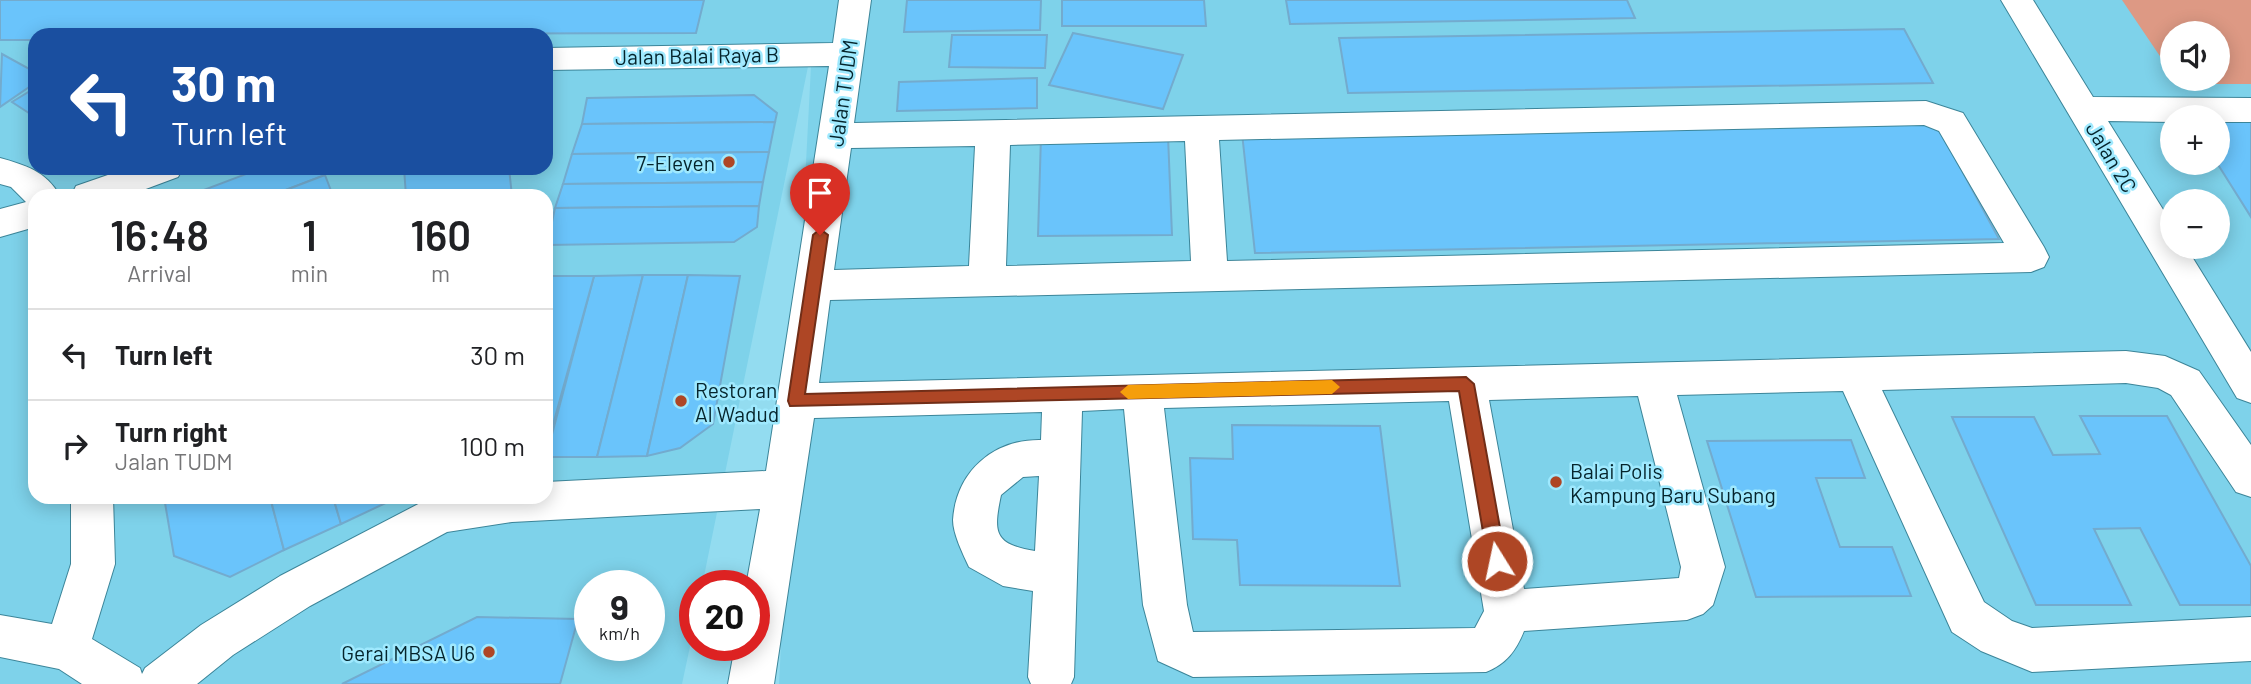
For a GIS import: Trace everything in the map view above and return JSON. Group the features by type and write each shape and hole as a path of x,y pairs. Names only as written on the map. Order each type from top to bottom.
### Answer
{"street":[{"name":"Jalan TUDM","path":"751,684 785,489 812,285 856,0"},
{"name":"Jalan 2C","path":"2017,0 2251,386"},
{"name":"Jalan Balai Raya B","path":"553,59 848,54"},
{"path":"2084,110 2251,110"},
{"path":"812,285 1210,278 2031,257 1951,121 1926,113 837,136"},
{"path":"1201,128 1210,278"},
{"path":"987,282 993,132"},
{"path":"0,171 23,178 35,189"},
{"path":"108,189 147,175"},
{"path":"0,223 28,215"},
{"path":"796,401 2126,367 2165,372 2185,383 2251,479"},
{"path":"1855,374 1968,617 1997,636 2032,650 2251,639"},
{"path":"1506,611 1687,599 1698,590 1703,567 1653,380"},
{"path":"1142,392 1165,605 1174,646 1193,655 1486,650 1501,632 1506,611 1466,384"},
{"path":"1051,677 1063,394"},
{"path":"1055,575 1003,566 984,553 974,522 982,485 1011,463 1028,458 1060,459"},
{"path":"553,501 785,489"},
{"path":"67,649 93,564 92,504"},
{"path":"160,684 217,640 295,591 441,514 506,504"},
{"path":"0,636 67,649 124,684"}],"shaded area":[{"path":"0,0 2251,0 2251,684 779,684 812,47 705,570 679,570 679,661 687,661 682,684 0,684"},
{"path":"2122,0 2251,0 2251,84 2230,84 2230,21 2160,21 2160,56"}],"building":[{"path":"0,0 704,0 696,33 553,33 553,28 28,28 28,40 0,40"},
{"path":"907,0 1041,0 1040,30 904,32"},
{"path":"1062,0 1204,0 1206,26 1062,26"},
{"path":"1286,0 1627,0 1635,18 1290,24"},
{"path":"1904,29 1933,83 1348,93 1339,38"},
{"path":"1073,33 1183,55 1163,109 1049,85"},
{"path":"952,35 1047,35 1045,68 949,67"},
{"path":"2,54 28,68 28,88 0,107"},
{"path":"1037,78 1037,108 897,111 899,82"},
{"path":"28,92 28,112 12,102"},
{"path":"754,95 777,113 775,122 582,124 587,98"},
{"path":"1935,121 1999,239 1255,253 1242,133"},
{"path":"775,122 769,152 572,154 582,124"},
{"path":"2230,122 2251,122 2251,217 2225,175 2230,175"},
{"path":"1041,136 1168,136 1172,235 1038,236"},
{"path":"769,152 763,182 563,184 572,154"},
{"path":"244,175 325,175 288,189 206,189"},
{"path":"325,175 330,189 288,189"},
{"path":"404,175 510,175 511,189 406,189"},
{"path":"763,182 759,206 555,208 563,184"},
{"path":"759,206 757,227 734,242 553,245 555,208"},
{"path":"643,275 597,457 553,457 553,431 594,276"},
{"path":"643,275 688,275 647,456 597,457"},
{"path":"688,275 740,276 713,424 680,448 647,456"},
{"path":"553,276 594,276 553,425"},
{"path":"2080,416 2167,416 2251,566 2251,605 2180,605 2140,528 2094,529 2131,605 2036,605 1952,417 2034,417 2053,455 2100,454"},
{"path":"1232,425 1380,426 1400,586 1240,585 1237,540 1193,539 1190,458 1233,459"},
{"path":"1851,440 1865,478 1816,478 1840,547 1892,547 1911,596 1756,597 1707,441"},
{"path":"165,504 272,504 284,550 230,577 174,556"},
{"path":"272,504 335,504 341,524 284,550"},
{"path":"335,504 384,504 341,524"},
{"name":"Gerai MBSA U6","path":"477,617 574,619 574,633 560,684 342,684"}],"slow traffic":[{"path":"1128,392 1332,387"}],"place":[{"name":"7-Eleven","path":"729,162"},
{"name":"Restoran Al Wadud","path":"681,401"},
{"name":"Balai Polis Kampung Baru Subang","path":"1556,482"},
{"name":"Gerai MBSA U6","path":"489,652"}],"route":[{"path":"820,235 796,401 1466,384 1497,561"}]}
